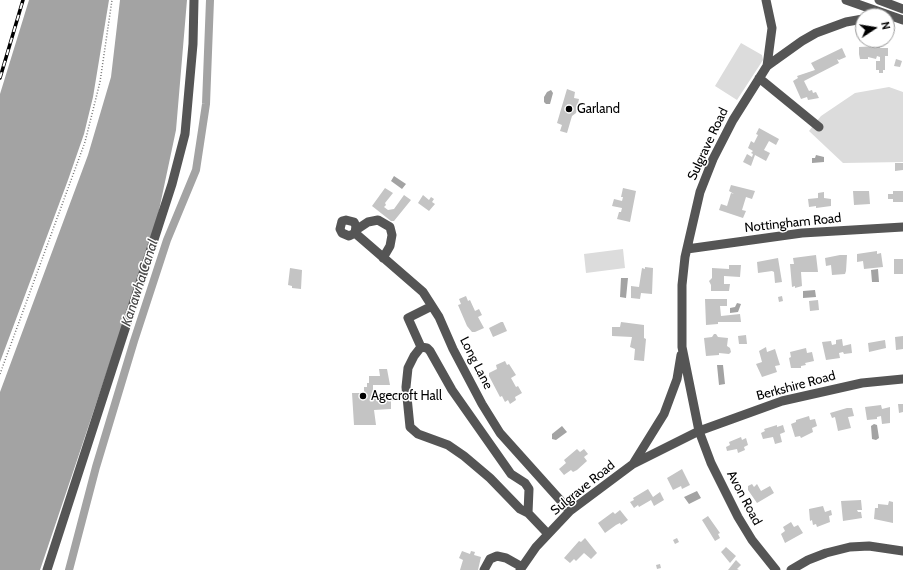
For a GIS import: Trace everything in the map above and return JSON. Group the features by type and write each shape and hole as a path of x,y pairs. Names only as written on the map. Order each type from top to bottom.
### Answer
{"street":[{"path":"47,570 172,184 185,134 193,44 194,0"},
{"path":"766,0 772,28 768,66"},
{"path":"846,0 865,8"},
{"path":"879,0 903,9"},
{"name":"Sulgrave Road","path":"633,464 654,433 671,398 677,379 682,347 682,285 687,249 696,204 713,159 733,120 768,66 802,41 816,33 846,22 855,20"},
{"path":"759,78 819,127"},
{"name":"Long Lane","path":"383,258 390,246 392,235 390,227 378,220 368,222 355,231 383,258 423,292 439,317 453,349 482,404 500,433 570,511"},
{"name":"Nottingham Road","path":"687,249 802,233 903,227"},
{"path":"421,347 408,318 432,306"},
{"path":"421,347 414,356 408,368 406,387 410,427 418,434 448,445 464,456 495,482 520,509 528,513 548,534"},
{"path":"421,347 427,348 430,351 452,390 511,474 526,483 529,489 528,513"},
{"name":"Sulgrave Road","path":"521,569 548,534 570,511 633,464 699,431 682,347"},
{"name":"Berkshire Road","path":"699,431 782,402 862,383 903,379"},
{"name":"Avon Road","path":"699,431 711,463 738,517 752,540 776,570"},
{"path":"791,570 808,560 826,553 850,547 869,546 903,551"},
{"path":"484,570 490,559 496,556 506,558 521,569"}],"path":[{"path":"0,374 85,142 100,82 112,0"}],"shaded area":[{"path":"29,0 109,0 93,97 84,134 0,362 0,94"},
{"path":"120,0 187,0 176,130 155,229 40,570 0,570 0,392 88,155 111,77"},
{"path":"741,43 762,55 763,60 737,100 715,86"},
{"path":"889,87 903,92 903,162 843,163 809,131 821,116 855,93"},
{"path":"551,90 553,93 550,104 546,104 544,102 544,97 547,92"},
{"path":"816,155 824,157 824,162 812,163 812,158 815,158"},
{"path":"394,176 406,184 402,189 391,181"},
{"path":"623,249 625,268 586,273 584,254"},
{"path":"878,269 879,282 872,282 871,270"},
{"path":"621,278 628,278 626,298 620,297"},
{"path":"815,290 816,297 803,298 803,291"},
{"path":"737,303 741,304 738,312 730,313 730,308 735,307"},
{"path":"717,365 723,365 725,384 719,385"},
{"path":"874,424 877,425 879,438 876,440 872,439 871,426"},
{"path":"562,426 567,432 556,440 552,439 552,434"},
{"path":"697,491 701,498 689,504 684,497"}],"building":[{"path":"842,48 846,57 839,60 837,59 839,63 804,81 809,91 812,90 813,93 816,92 819,98 808,100 807,97 801,99 793,81 798,78 797,76 815,70 811,63"},
{"path":"859,48 888,48 888,56 885,56 885,70 883,70 883,73 879,73 879,70 876,70 876,61 880,61 880,57 877,56 876,59 868,57 868,59 860,59"},
{"path":"896,59 902,61 900,67 894,66"},
{"name":"Garland","path":"567,89 575,92 574,98 579,99 576,113 572,116 567,133 560,131 562,125 557,123"},
{"path":"759,128 779,139 776,145 769,141 764,150 770,153 766,161 755,155 751,166 743,162 747,154 752,157 753,154 751,153 753,151 748,148 751,141 754,143 758,135 756,134"},
{"path":"895,163 903,163 903,170 895,171"},
{"path":"731,185 755,191 752,199 746,197 742,210 746,211 743,218 719,210 721,204 727,206 731,193 734,194 729,191"},
{"path":"385,188 393,193 385,203 386,205 384,207 388,210 394,209 404,195 411,200 394,221 391,221 372,206"},
{"path":"623,188 636,191 630,222 617,219 622,208 612,206 614,199 622,201 623,197 621,197"},
{"path":"853,191 869,191 870,204 854,205"},
{"path":"893,191 903,191 903,202 893,202 893,199 888,199 888,194 893,194"},
{"path":"824,192 824,198 831,199 831,206 816,208 816,206 809,207 808,199 818,198 818,193"},
{"path":"423,195 429,200 431,197 434,199 432,202 435,204 429,211 418,203"},
{"path":"877,251 877,254 881,253 883,267 864,269 863,261 857,262 857,254"},
{"path":"816,255 818,272 801,272 802,286 795,288 795,286 792,287 790,264 794,264 793,258"},
{"path":"847,255 845,274 832,275 831,265 826,266 825,258"},
{"path":"778,258 782,282 775,283 774,272 758,273 757,262"},
{"path":"894,259 903,259 903,274 894,274"},
{"path":"729,265 741,265 740,277 724,276 724,284 730,284 729,291 711,291 709,281 712,278 712,268 729,269"},
{"path":"645,267 653,268 652,294 641,293 640,299 631,298 631,286 639,287 642,268 645,269"},
{"path":"290,268 302,270 301,289 292,288 292,286 288,285"},
{"path":"466,296 468,301 470,300 475,311 479,309 482,315 478,317 484,328 475,332 472,332 467,326 458,305 461,304 459,299"},
{"path":"782,296 783,301 779,302 778,297"},
{"path":"705,299 727,299 727,306 720,306 721,316 740,314 741,322 718,322 718,324 706,325"},
{"path":"818,300 819,310 810,311 809,301"},
{"path":"503,322 507,331 493,337 489,328"},
{"path":"621,322 644,325 644,338 646,339 644,361 634,360 635,349 630,347 632,337 612,336 612,327 620,327"},
{"path":"714,334 718,337 728,338 727,346 730,348 731,352 729,354 719,353 719,355 706,356 704,338 712,337"},
{"path":"746,335 747,344 739,344 738,336"},
{"path":"903,336 903,349 896,350 895,337"},
{"path":"842,339 843,346 851,344 852,353 839,353 840,358 826,360 822,342 831,341 832,345 836,344 836,340"},
{"path":"885,340 886,348 869,352 868,343"},
{"path":"766,347 767,352 775,349 780,365 775,366 777,372 762,377 756,364 762,362 759,351"},
{"path":"806,348 807,353 812,352 814,361 805,363 806,365 801,366 801,368 791,368 789,358 791,357 790,352"},
{"path":"505,361 507,365 509,364 516,375 511,378 516,387 518,386 522,393 515,397 516,400 510,404 508,400 505,402 502,396 500,397 489,376 489,373 497,369 496,365"},
{"name":"Agecroft Hall","path":"379,369 387,369 390,385 373,385 373,399 391,398 391,409 374,410 376,425 354,425 352,393 364,393 364,387 367,387 367,383 369,383 369,376 380,376"},
{"path":"391,393 396,393 397,400 391,401"},
{"path":"898,404 903,404 903,412 899,413"},
{"path":"881,405 882,409 890,407 890,423 882,424 881,416 877,417 877,419 867,420 865,407"},
{"path":"852,408 854,416 848,417 851,428 838,431 835,417 832,418 830,413"},
{"path":"809,416 810,420 815,419 817,426 812,428 813,432 801,438 800,436 795,437 791,424 796,422 796,420"},
{"path":"777,425 777,427 783,425 785,432 780,434 782,442 775,444 773,437 763,439 761,433 765,431 764,429"},
{"path":"741,437 742,440 746,438 748,445 744,447 745,450 738,453 737,449 727,451 726,447 730,445 729,442"},
{"path":"577,449 580,452 584,449 588,454 584,457 587,461 577,470 573,472 571,470 564,475 559,469 566,463 564,460"},
{"path":"682,469 690,485 682,489 681,486 673,490 667,478"},
{"path":"752,484 754,487 757,484 761,491 770,486 774,493 757,503 748,490 748,486"},
{"path":"648,489 653,497 660,492 664,500 654,506 651,500 639,507 638,505 634,508 630,502 634,500 633,498"},
{"path":"861,500 862,510 857,510 858,512 861,512 862,518 843,521 841,501"},
{"path":"889,501 893,502 893,523 874,519 875,508 878,508 878,504 888,505"},
{"path":"823,506 825,512 831,510 832,515 829,516 830,522 817,527 816,524 813,525 812,520 810,521 809,509"},
{"path":"620,510 628,520 621,525 620,523 616,525 605,533 598,523 613,512 615,514"},
{"path":"708,516 720,533 718,534 720,538 715,541 702,520"},
{"path":"791,522 794,527 798,525 803,533 785,543 781,534 785,531 783,527"},
{"path":"585,538 597,553 591,559 584,553 576,561 574,559 570,563 564,558 579,541 581,542"},
{"path":"677,538 679,542 675,544 673,540"},
{"path":"726,547 736,556 730,563 721,552"},
{"path":"462,551 470,554 471,551 475,552 474,555 481,557 478,570 460,570 463,560 459,558"},
{"path":"736,560 741,565 737,569 739,570 728,570"},
{"path":"660,564 661,568 657,569 656,565"}],"waterway":[{"name":"Kanawha Canal","path":"69,570 96,467 134,341 167,240 196,170 206,104 210,0"}],"railway":[{"path":"0,78 23,0"}],"place":[{"name":"Garland","path":"569,109"},
{"name":"Agecroft Hall","path":"363,396"}]}
